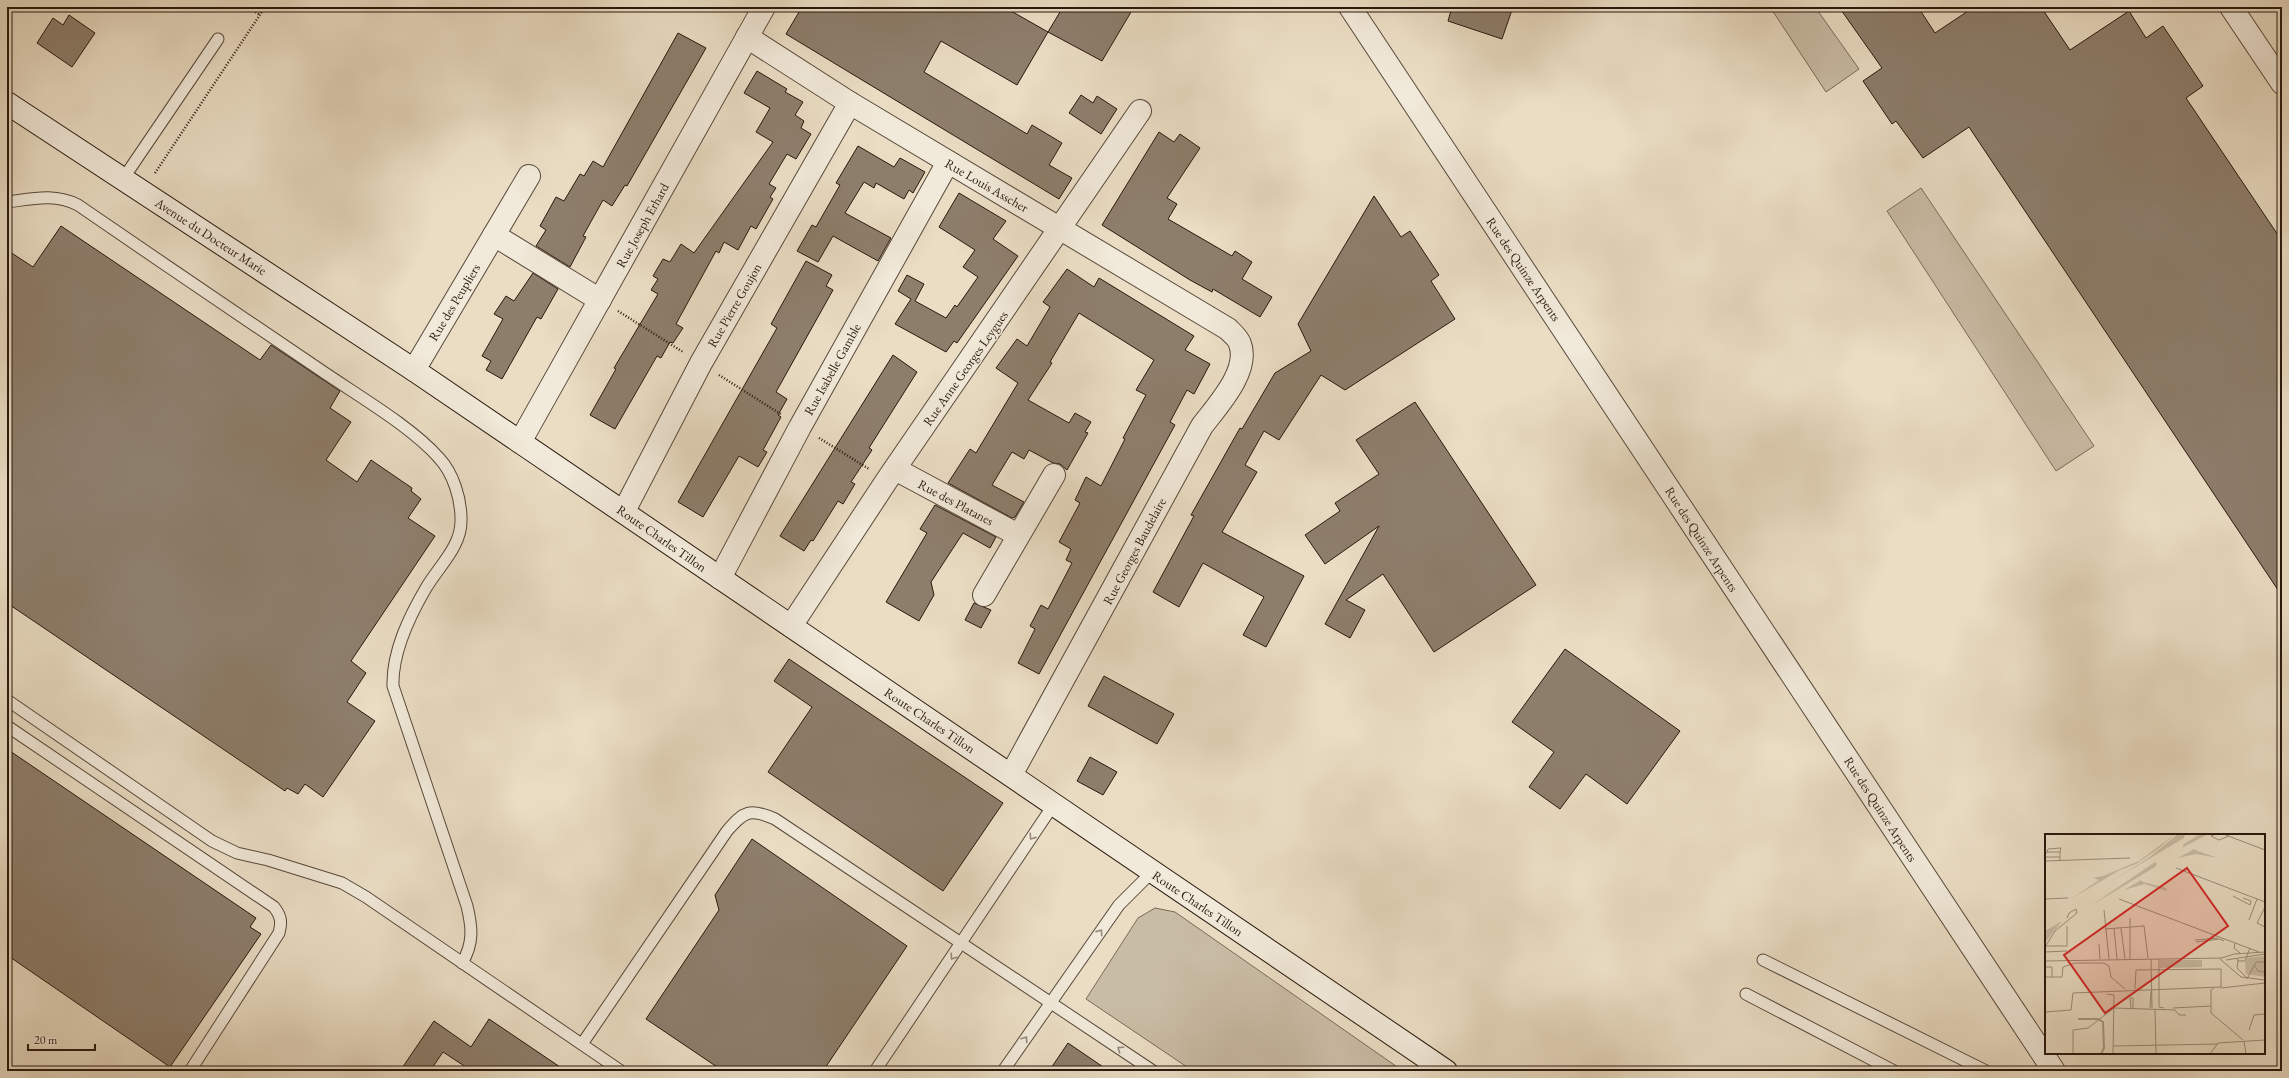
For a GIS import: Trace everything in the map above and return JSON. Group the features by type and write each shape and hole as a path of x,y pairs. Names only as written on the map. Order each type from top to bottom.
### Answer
{"street":[{"name":"Rue Joseph Erhard","path":"520,442 764,7"},
{"name":"Rue des Quinze Arpents","path":"1350,7 2054,1071"},
{"path":"2231,7 2282,83"},
{"name":"Rue Louis Asscher","path":"747,37 850,103 1228,329"},
{"name":"Avenue du Docteur Marie","path":"7,103 414,370"},
{"name":"Rue Pierre Goujon","path":"624,511 701,362 850,103"},
{"name":"Rue Anne Georges Leygues","path":"791,626 891,475 1140,111"},
{"name":"Rue Isabelle Gamble","path":"720,578 800,427 948,162"},
{"name":"Rue des Peupliers","path":"414,370 529,176"},
{"path":"494,235 600,300"},
{"name":"Rue Georges Baudelaire","path":"1011,775 1202,426 1236,378 1241,360 1240,343 1228,329"},
{"name":"Route Charles Tillon","path":"414,370 624,511 720,578 1446,1071"},
{"name":"Rue des Platanes","path":"891,475 1018,535"},
{"path":"984,595 1054,475"}],"lane":[{"path":"123,179 218,39"},
{"path":"7,202 49,196 68,200 78,205 370,404 428,447 446,467 451,477 461,509 460,536 426,588 409,623 395,658 393,675 396,696 470,916 472,935 469,950 462,963"},
{"path":"7,700 212,840 237,853 342,883 621,1071"},
{"path":"7,726 274,907 281,915 279,933 190,1071"},
{"path":"875,1071 963,943 1054,804"},
{"path":"582,1044 727,831 740,817 749,812 760,812 775,819 1153,1071"},
{"path":"1004,1071 1119,905 1152,872"},
{"path":"1763,960 1986,1071"},
{"path":"1746,994 1894,1071"}],"path":[{"path":"248,7 260,15"},
{"path":"142,192 265,7"},
{"path":"600,300 701,362 800,427 891,475"}],"shaded area":[{"path":"1770,7 1815,7 1859,69 1826,92"},
{"path":"1921,188 2094,446 2056,471 1887,211"},
{"path":"1155,908 1175,912 1403,1071 1193,1071 1086,999 1138,918"}],"building":[{"path":"802,7 1004,7 1048,32 1017,85 941,41 924,72 1027,134 1032,125 1062,143 1049,165 1072,178 1059,199 786,34"},
{"path":"1063,7 1134,7 1102,61 1048,32"},
{"path":"1452,7 1513,7 1502,39 1448,21"},
{"path":"1839,7 1918,7 1935,33 1974,7 2041,7 2070,50 2129,11 2146,38 2163,26 2203,86 2186,98 2282,241 2282,596 1969,127 1923,158 1896,121 1892,124 1863,81 1882,68"},
{"path":"69,15 95,33 72,67 37,43 53,18 63,25"},
{"path":"678,33 706,48 627,186 625,185 612,206 603,200 583,236 586,237 570,267 536,246 546,230 540,226 556,197 564,201 580,174 584,176 593,161 603,167"},
{"path":"757,71 787,89 785,92 803,102 795,115 804,121 801,128 811,134 796,159 787,154 769,184 776,188 770,197 773,199 756,229 751,226 738,250 724,242 719,253 716,251 676,324 683,328 673,343 670,342 661,358 657,356 615,429 590,415 616,369 614,368 658,294 651,290 658,279 653,276 663,259 670,262 681,244 694,253 773,142 756,132 770,108 744,93"},
{"path":"1081,95 1093,103 1097,96 1117,109 1101,134 1069,113"},
{"path":"1159,132 1174,142 1180,134 1200,148 1167,198 1177,204 1168,219 1232,256 1235,251 1252,262 1242,279 1272,297 1260,317 1213,289 1212,292 1190,280 1102,225"},
{"path":"858,146 894,167 900,158 925,172 913,193 909,190 904,199 876,183 874,188 864,182 845,213 891,238 878,261 833,236 818,262 797,251 812,225 816,227 840,185 836,183"},
{"path":"959,193 1006,221 993,239 1018,256 957,343 954,341 946,352 895,324 911,299 898,291 907,275 924,284 915,301 946,318 955,305 957,307 978,277 963,267 975,250 939,227"},
{"path":"1374,196 1401,237 1410,231 1439,275 1431,281 1455,319 1345,390 1321,375 1279,440 1264,431 1245,465 1257,472 1222,532 1304,576 1266,647 1243,635 1264,597 1203,563 1179,607 1153,592 1194,516 1191,515 1240,428 1242,429 1275,373 1311,351 1298,324"},
{"path":"61,226 260,360 271,345 340,391 330,408 351,422 326,460 357,482 371,460 412,488 411,491 421,499 408,518 435,536 351,661 366,673 347,702 375,721 323,797 305,784 298,794 287,788 285,791 7,603 7,250 33,267"},
{"path":"806,261 832,275 826,286 833,290 776,392 787,399 778,415 781,417 763,450 767,452 758,467 739,456 703,517 678,502 777,328 771,324"},
{"path":"1067,269 1094,287 1099,278 1194,336 1185,350 1210,364 1194,394 1187,390 1170,422 1175,425 1039,674 1018,663 1035,629 1030,626 1041,605 1048,609 1072,563 1066,560 1071,549 1059,542 1080,503 1075,500 1086,477 1101,486 1125,439 1123,438 1146,395 1136,390 1154,360 1079,313 1050,362 1052,363 1028,400 1069,423 1075,413 1091,422 1085,432 1088,433 1067,470 1060,464 1053,463 1029,450 1024,459 1012,452 992,485 1024,502 1015,517 1012,518 948,483 970,449 976,453 1018,383 996,368 1017,339 1027,346 1050,307 1043,302"},
{"path":"533,273 558,289 541,319 537,317 502,379 486,370 491,361 482,356 503,319 494,314 506,296 514,301"},
{"path":"893,355 917,372 869,448 872,450 851,482 855,484 843,504 838,501 813,541 811,540 804,551 780,536"},
{"path":"1415,402 1536,585 1434,652 1383,574 1346,600 1365,610 1350,638 1325,624 1379,526 1325,564 1305,535 1340,511 1335,503 1379,474 1356,440"},
{"path":"935,505 996,537 990,548 963,533 931,582 934,595 919,621 886,602 927,533 920,529"},
{"path":"974,603 991,610 981,628 965,620"},
{"path":"1565,649 1680,731 1627,804 1586,774 1560,809 1529,787 1554,752 1512,722"},
{"path":"789,659 1003,803 943,891 768,772 812,707 774,681"},
{"path":"1104,676 1174,714 1157,744 1088,706"},
{"path":"7,749 256,918 250,927 261,934 170,1067 7,955"},
{"path":"1090,757 1117,772 1103,795 1077,781"},
{"path":"752,839 907,946 823,1071 723,1071 646,1019 719,910 715,895"},
{"path":"489,1019 566,1071 472,1071 443,1052 430,1071 400,1071 434,1021 471,1047"},
{"path":"1068,1043 1109,1071 1049,1071"}]}
